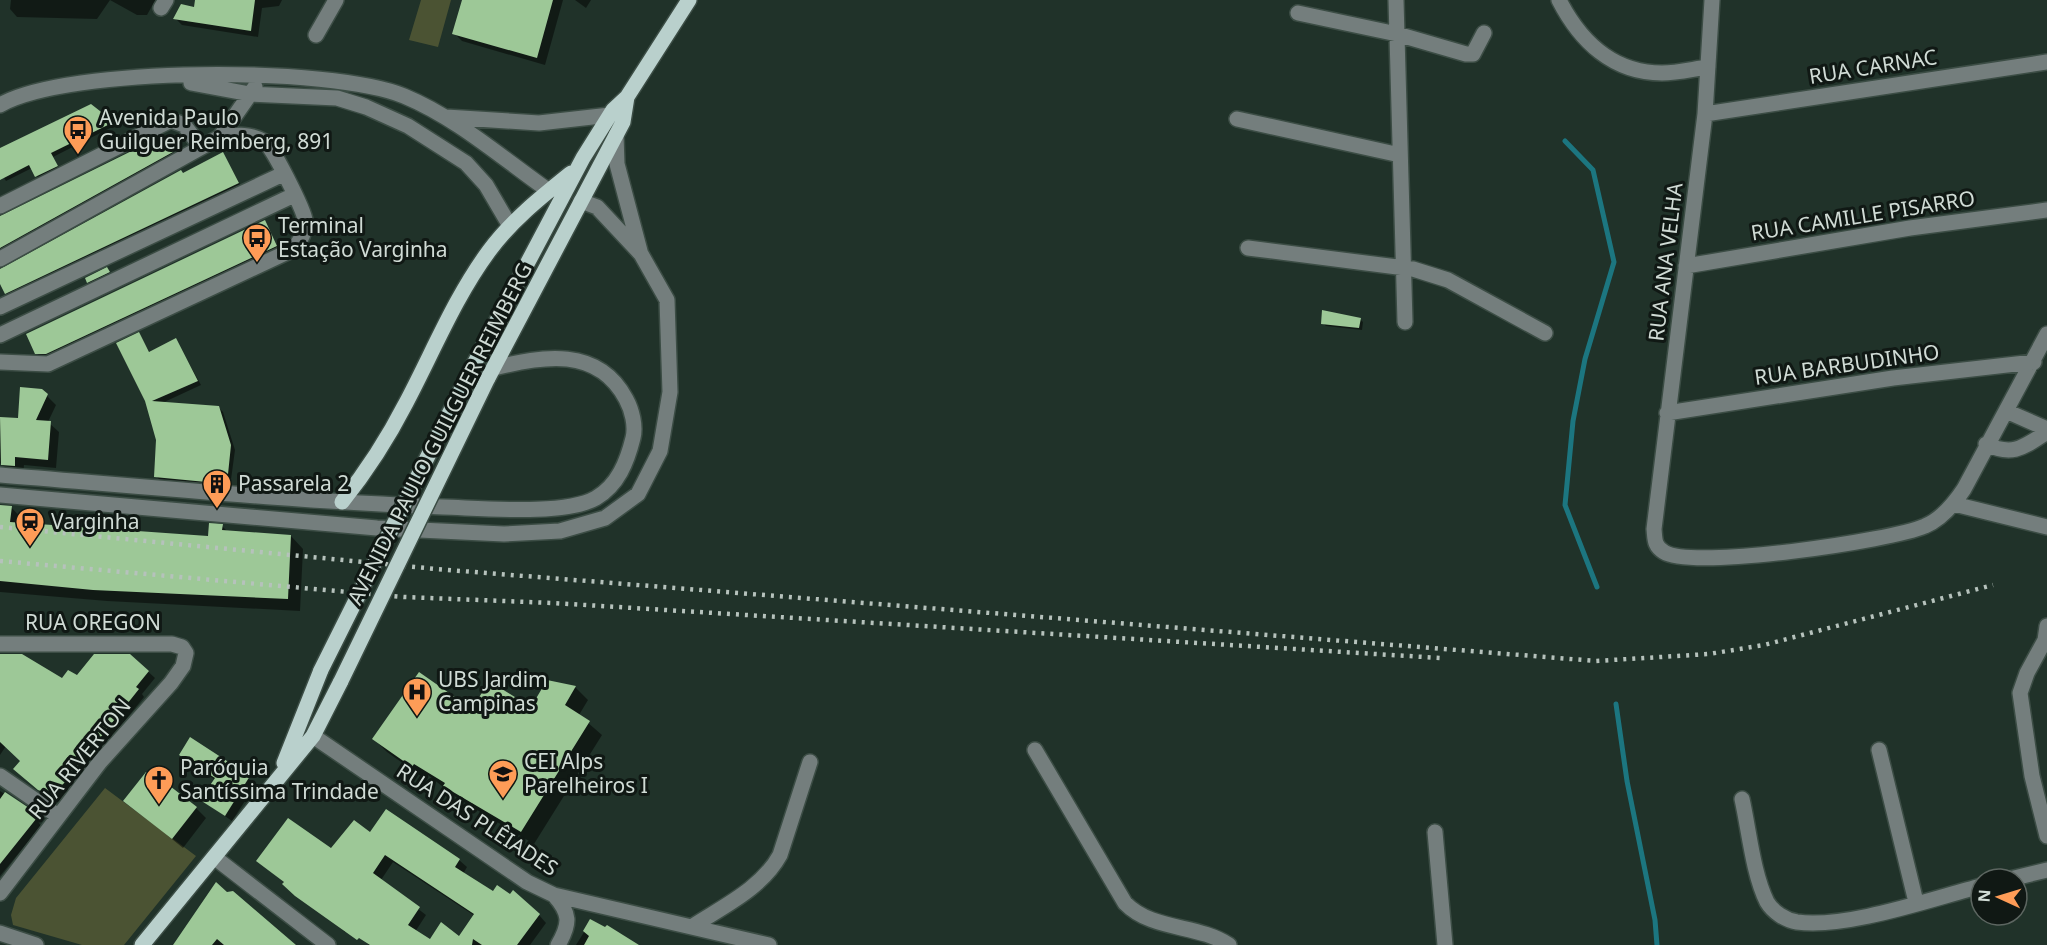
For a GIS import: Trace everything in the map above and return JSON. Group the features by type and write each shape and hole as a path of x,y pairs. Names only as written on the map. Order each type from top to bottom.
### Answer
{"main road":[{"name":"AVENIDA PAULO GUILGUER REIMBERG","path":"275,782 321,670 472,368 556,193 578,167 610,115 627,97 689,0"},
{"name":"AVENIDA PAULO GUILGUER REIMBERG","path":"142,945 313,736 490,374 616,135 622,122 627,97"},
{"path":"342,502 360,479 405,405 461,296 489,251 522,212 556,193 581,201"},
{"path":"297,727 313,736"}],"street":[{"path":"316,35 336,0"},
{"path":"1396,0 1405,322"},
{"path":"1559,0 1594,50 1624,66 1661,73 1708,67"},
{"name":"RUA ANA VELHA","path":"1712,0 1705,114 1667,413 1654,528 1655,543 1665,554 1677,556 1740,556 1808,550 1879,538 1925,526 1954,504"},
{"path":"1298,13 1397,34 1473,54 1484,33"},
{"name":"RUA CARNAC","path":"1705,114 2047,62"},
{"path":"220,137 253,88 273,75"},
{"path":"0,105 23,94 68,84 162,77 273,75 325,80 402,95 446,117 556,193"},
{"path":"162,77 250,94 337,98 366,107 408,126 466,163 486,185 510,226"},
{"path":"231,123 250,106 283,95"},
{"path":"446,117 538,123 610,115"},
{"path":"1238,119 1400,155"},
{"path":"0,206 171,120 184,125 201,147"},
{"path":"0,259 220,137 240,134 254,136 268,144 305,218 304,234 294,249 48,364 0,362"},
{"path":"616,135 617,164 641,254"},
{"path":"0,307 283,174"},
{"path":"0,335 294,195"},
{"path":"0,495 378,528 504,534 560,531 605,518 638,494 660,451 670,392 667,300 641,254 597,207 581,201"},
{"name":"RUA CAMILLE PISARRO","path":"1686,266 1910,228 2047,210"},
{"path":"1248,248 1404,268 1448,280 1545,333"},
{"path":"2047,334 2034,362 1954,504 2047,527"},
{"path":"0,475 342,502 535,508 574,505 594,499 611,487 626,463 634,433 630,407 621,389 607,374 582,363 560,358 539,357 490,374"},
{"name":"RUA BARBUDINHO","path":"1667,413 1893,378 2034,362"},
{"path":"2006,411 2047,430"},
{"path":"1986,444 1997,450 2015,450 2047,430"},
{"path":"2046,635 2020,693 2040,774 2047,836"},
{"name":"RUA OREGON","path":"0,644 172,644 184,650"},
{"name":"RUA RIVERTON","path":"0,893 100,762 171,683 183,666 184,650"},
{"name":"RUA DAS PLÊIADES","path":"313,736 527,882 554,895 769,945"},
{"path":"1035,750 1125,903 1133,912 1146,919 1204,934 1229,945"},
{"path":"1879,750 1916,902"},
{"path":"693,926 755,885 773,868 780,855 810,762"},
{"path":"0,776 58,816"},
{"path":"1742,799 1760,884 1767,902 1776,913 1796,922 1818,922 1863,915 1969,889"},
{"path":"1435,832 1445,945"},
{"path":"214,857 328,945"},
{"path":"2029,874 2047,870"},
{"path":"554,895 567,910 568,924 558,945"},
{"path":"0,933 36,945"}],"green space":[{"path":"421,0 451,0 438,47 409,40"},
{"path":"105,788 196,856 124,945 82,945 13,925 11,915 16,898"}],"building":[{"path":"195,0 255,0 251,31 173,19 181,4 194,7"},
{"path":"462,0 553,0 537,58 452,34"},
{"path":"91,104 114,122 51,153 58,166 35,177 29,165 0,180 0,148"},
{"path":"164,135 173,152 0,248 0,216"},
{"path":"223,152 239,183 5,294 0,284 0,269 181,170 183,173"},
{"path":"265,220 277,246 46,354 35,354 26,334"},
{"path":"107,267 110,272 87,283 85,278"},
{"path":"1322,310 1361,318 1359,328 1321,324"},
{"path":"139,332 149,352 176,338 198,381 152,401 219,406 231,445 227,484 154,477 156,440 145,401 116,343"},
{"path":"20,387 42,389 48,394 36,420 51,421 48,460 15,457 15,466 1,465 0,417 18,418"},
{"path":"0,505 12,506 10,522 208,536 209,523 223,524 222,530 291,535 288,599 93,590 0,581"},
{"path":"0,654 22,654 62,678 68,670 77,675 94,654 130,654 149,671 136,687 139,689 65,782 55,793 49,794 38,790 13,769 20,761 0,742"},
{"path":"419,672 472,709 489,681 531,707 547,680 576,686 565,705 590,721 521,832 443,786 445,783 414,764 412,767 372,739"},
{"path":"190,737 250,776 225,816 200,800 215,778 179,755"},
{"path":"146,772 164,786 166,783 197,807 172,839 123,801"},
{"path":"5,792 32,810 36,819 0,864 0,799"},
{"path":"386,809 460,859 455,867 493,891 497,885 510,894 513,890 540,914 517,945 482,945 473,939 472,945 370,945 359,938 357,940 295,896 282,884 284,882 256,861 288,818 331,848 354,820 370,832","holes":["385,855 474,914 459,936 441,922 430,939 408,925 420,907 373,873"]},
{"path":"216,882 227,892 233,891 296,945 224,945 217,939 212,945 173,945"},
{"path":"590,919 605,927 607,925 639,945 584,945 589,936 583,931"}],"waterway":[{"path":"1565,141 1593,170 1614,262 1585,359 1573,421 1565,505 1597,587"},
{"path":"1616,704 1627,781 1655,920 1657,945"}],"railway":[{"path":"0,527 436,569 1596,661 1709,654 1764,645 1993,585"},
{"path":"0,561 404,597 553,603 1440,658"}],"place":[{"name":"Avenida Paulo Guilguer Reimberg, 891","path":"78,156"},
{"name":"Terminal Estação Varginha","path":"257,264"},
{"name":"Passarela 2","path":"217,510"},
{"name":"Varginha","path":"30,548"},
{"name":"UBS Jardim Campinas","path":"417,718"},
{"name":"CEI Alps Parelheiros I","path":"503,800"},
{"name":"Paróquia Santíssima Trindade","path":"159,806"}]}
